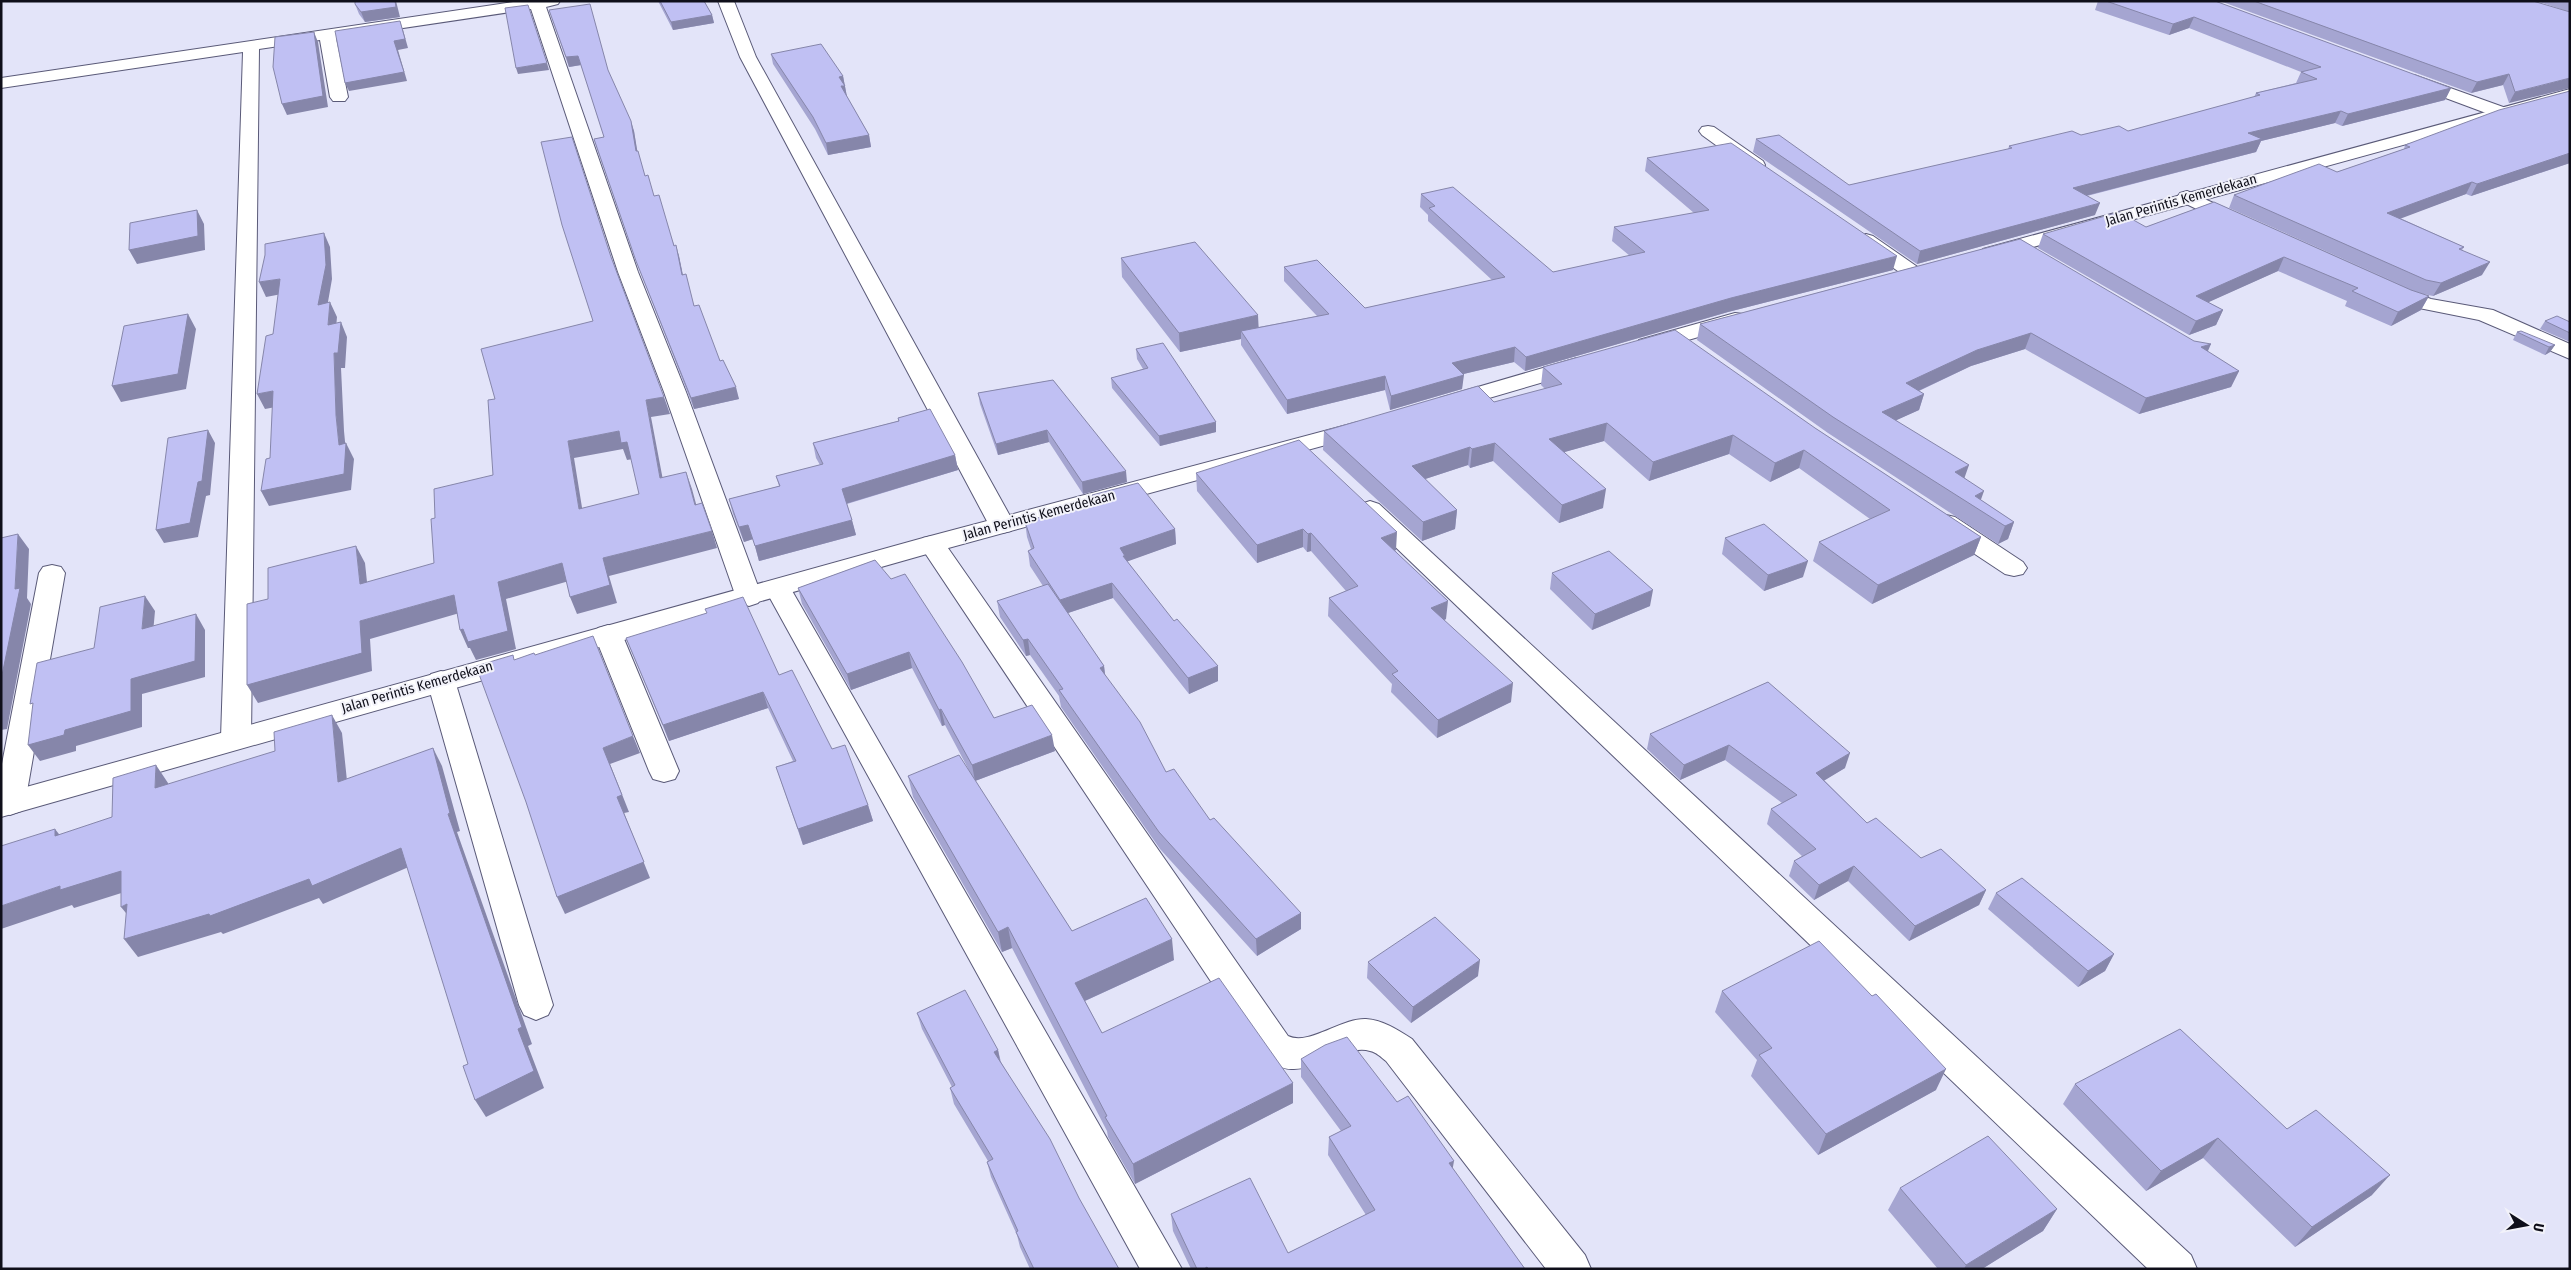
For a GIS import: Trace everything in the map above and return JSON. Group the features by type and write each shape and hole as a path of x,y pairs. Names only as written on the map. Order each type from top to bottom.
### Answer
{"street":[{"path":"726,1 748,58 1002,525"},
{"path":"1,82 327,34 412,15 545,2 628,272 675,392 764,593 1162,1269"},
{"path":"327,34 339,97"},
{"path":"236,738 251,46"},
{"path":"2401,75 2500,112"},
{"name":"Jalan Perintis Kemerdekaan","path":"1965,259 2570,94"},
{"path":"1708,132 1772,176"},
{"path":"2187,198 2256,230"},
{"path":"1854,232 1921,270 1884,280"},
{"path":"2018,246 2043,261"},
{"path":"2368,280 2426,304 2484,315 2570,352"},
{"path":"1627,351 1755,314"},
{"path":"1675,337 1699,354"},
{"path":"1427,409 1599,359"},
{"name":"Jalan Perintis Kemerdekaan","path":"6,805 236,738 608,634 764,593 1002,525 1324,466 1379,423"},
{"path":"1324,466 2177,1269"},
{"path":"1924,509 2014,568"},
{"path":"932,544 1275,1048 1280,1052 1294,1054 1322,1049 1360,1034 1377,1034 1385,1038 1399,1050 1571,1269"},
{"path":"6,805 52,573"},
{"path":"608,634 664,771"},
{"path":"441,681 536,1005"}],"building":[{"path":"355,1 395,1 396,7 361,12"},
{"path":"660,1 704,1 712,15 671,22"},
{"path":"2106,1 2215,1 2451,88 2348,114 2341,111 2248,133 2262,139 2073,188 2100,203 1920,251 1756,139 1779,135 1849,185 2012,148 2009,146 2072,131 2081,135 2119,126 2128,131 2260,95 2256,93 2317,79 2301,72 2321,67 2194,17 2173,24"},
{"path":"2254,1 2533,1 2570,12 2570,78 2515,92 2509,74 2477,82"},
{"path":"590,4 608,70 631,121 636,151 638,151 645,176 648,175 654,196 659,195 674,246 676,245 682,275 686,274 694,306 699,305 720,361 723,360 736,387 691,398 636,261 594,139 604,137 578,56 566,57 549,10"},
{"path":"528,5 547,63 516,68 505,8"},
{"path":"400,21 405,39 394,41 404,72 345,83 335,31"},
{"path":"314,32 323,96 282,104 273,67 275,37"},
{"path":"821,44 843,76 839,77 845,86 841,86 869,135 826,143 813,117 771,54"},
{"path":"2570,91 2570,153 2477,184 2472,182 2387,213 2464,247 2459,249 2490,262 2441,283 2426,280 2234,195 2319,164 2337,172 2410,147 2405,145 2499,110"},
{"path":"572,137 611,257 664,397 646,400 660,478 686,472 695,505 702,503 712,531 603,558 610,585 570,597 562,563 498,582 508,631 468,642 463,629 460,630 454,595 360,621 362,653 247,685 247,604 268,599 268,568 356,546 360,584 434,563 431,519 435,518 434,489 493,475 488,400 495,399 481,349 593,321 562,225 541,142","holes":["619,431 621,443 627,442 639,494 579,509 568,441"]},
{"path":"1731,143 1897,256 1731,298 1526,357 1515,347 1452,363 1464,375 1391,396 1385,376 1287,400 1241,331 1329,314 1284,267 1317,260 1365,308 1505,277 1429,208 1435,206 1421,194 1453,187 1553,272 1645,252 1614,227 1709,210 1647,158"},
{"path":"2214,202 2411,290 2429,296 2398,312 2352,291 2358,288 2284,257 2196,296 2223,310 2196,321 2043,234 2119,212 2146,227"},
{"path":"197,210 198,236 129,250 130,223"},
{"path":"324,233 326,265 318,305 330,302 328,325 341,322 338,353 334,353 339,445 346,443 344,474 261,491 266,459 270,458 273,391 257,394 266,336 273,334 280,279 259,282 265,255 265,244"},
{"path":"2020,239 2194,341 2211,344 2201,347 2239,371 2146,398 2031,333 1977,350 1906,383 1924,394 1882,412 1969,465 1955,472 1984,491 1975,496 2014,522 2005,526 1833,417 1700,324"},
{"path":"1195,242 1258,315 1179,333 1121,258"},
{"path":"188,314 178,374 112,386 124,326"},
{"path":"2557,316 2570,322 2570,333 2545,321"},
{"path":"1675,330 1815,428 1981,537 1878,585 1819,542 1890,510 1804,450 1775,463 1733,435 1653,462 1607,423 1549,439 1606,489 1562,505 1495,443 1472,449 1470,447 1412,466 1457,510 1423,522 1324,431 1478,386 1494,402 1562,384 1543,367"},
{"path":"2521,331 2555,345 2549,347 2517,332"},
{"path":"1163,343 1216,422 1159,436 1111,378 1148,368 1136,349"},
{"path":"1053,380 1126,471 1082,482 1047,430 996,444 978,393"},
{"path":"930,409 955,455 842,489 852,520 755,546 748,525 739,527 729,499 780,486 776,476 823,464 813,443 899,421 898,418"},
{"path":"208,430 202,481 198,482 190,523 156,530 168,438"},
{"path":"1299,440 1397,532 1381,538 1448,601 1431,608 1513,683 1438,720 1392,674 1398,671 1329,598 1358,586 1311,533 1308,534 1303,529 1257,545 1196,473"},
{"path":"1138,483 1175,529 1120,548 1125,556 1123,556 1174,621 1177,619 1218,666 1188,678 1112,583 1060,600 1028,551 1034,548 1025,522 1095,500 1092,495"},
{"path":"1764,524 1808,561 1768,575 1725,538"},
{"path":"18,534 15,589 20,588 1,680 1,538"},
{"path":"1609,551 1653,590 1595,614 1552,573"},
{"path":"875,560 891,579 905,574 962,662 994,718 1032,705 1052,735 972,765 941,709 939,710 909,652 847,674 798,588"},
{"path":"1048,584 1104,666 1100,668 1140,722 1166,772 1174,769 1210,820 1214,818 1301,913 1256,939 1159,832 1059,690 1063,689 1028,639 1023,640 997,601"},
{"path":"145,596 142,629 196,614 195,661 131,679 131,711 65,730 64,735 28,745 33,703 30,704 37,663 94,648 100,607"},
{"path":"743,597 779,675 792,670 832,749 845,745 868,805 798,829 776,767 796,761 763,692 663,725 626,638 707,613 705,609"},
{"path":"593,636 633,736 603,748 622,795 617,797 644,862 557,897 526,802 476,666 513,655 514,660 534,653 535,655"},
{"path":"1768,682 1850,753 1816,773 1867,823 1876,818 1921,858 1941,849 1986,890 1915,926 1854,866 1819,885 1794,861 1816,849 1771,809 1797,795 1729,745 1684,765 1650,734"},
{"path":"332,715 338,782 433,748 450,813 448,814 522,1027 518,1029 534,1071 475,1100 463,1066 468,1064 401,848 312,886 309,879 210,916 209,914 124,939 127,904 121,907 121,871 60,890 60,886 1,906 1,846 55,829 55,836 112,817 113,778 156,765 155,788 275,751 274,732"},
{"path":"959,755 1072,931 1146,898 1172,939 1075,983 1102,1033 1219,978 1293,1083 1133,1164 1105,1117 1107,1116 1008,927 998,932 908,776"},
{"path":"2022,878 2114,954 2088,971 1996,893"},
{"path":"1435,917 1480,960 1413,1007 1368,962"},
{"path":"1819,941 1872,996 1876,994 1946,1069 1826,1134 1759,1055 1772,1048 1722,991"},
{"path":"965,990 998,1050 994,1052 1050,1139 1079,1198 1119,1269 1034,1269 1016,1232 1018,1231 987,1162 993,1159 950,1088 955,1085 917,1013"},
{"path":"2180,1029 2287,1129 2316,1110 2390,1175 2312,1227 2218,1138 2161,1171 2075,1084"},
{"path":"1347,1037 1397,1102 1408,1096 1454,1161 1449,1163 1525,1269 1208,1269 1207,1267 1197,1269 1171,1214 1250,1178 1288,1253 1375,1210 1329,1137 1351,1126 1301,1059 1325,1045"},
{"path":"1988,1136 2057,1209 1966,1265 1900,1188"}]}
